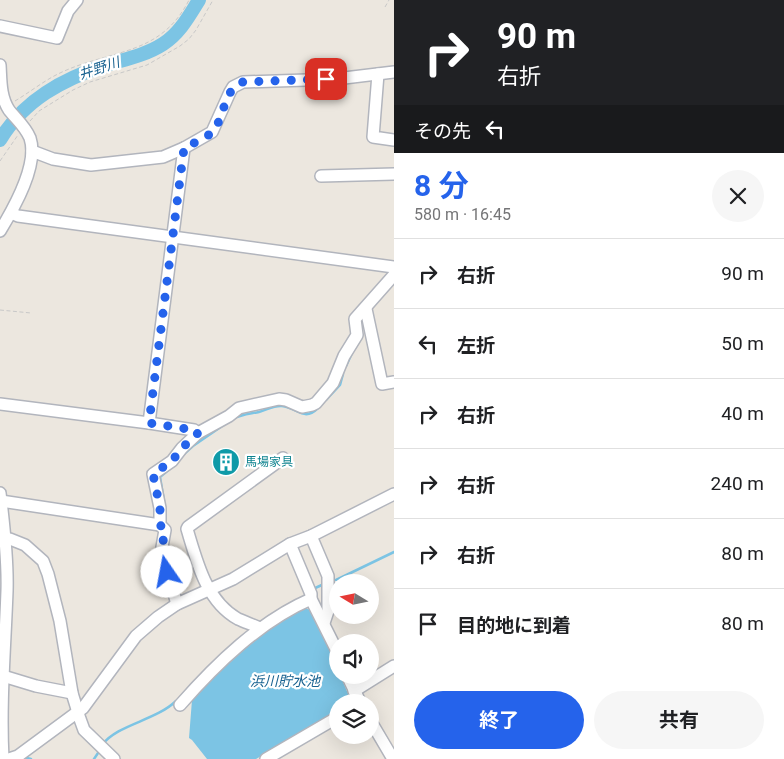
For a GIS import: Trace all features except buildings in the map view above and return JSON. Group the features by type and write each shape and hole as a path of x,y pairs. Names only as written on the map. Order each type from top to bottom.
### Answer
{"street":[{"path":"0,26 57,38 68,11 77,0"},
{"path":"0,65 1,90 4,101 30,138 32,151 22,191 0,231"},
{"path":"32,151 53,159 91,165 154,159 184,148 212,132 230,92 243,82 336,79 394,72"},
{"path":"378,74 373,137 394,140"},
{"path":"149,423 184,148"},
{"path":"321,176 394,174"},
{"path":"11,213 18,216 174,238 394,267"},
{"path":"160,525 160,508 153,474 172,461 182,448 198,433 240,408 279,399 302,407 316,403 333,383 344,356 357,335 356,319 394,275"},
{"path":"366,309 382,384 394,382"},
{"path":"0,404 149,423 194,430 198,433"},
{"path":"260,628 238,619 224,609 209,590 195,555 188,527 283,458"},
{"path":"9,759 18,756 83,708 136,636 158,617 177,604 233,579 290,544 311,536 394,494"},
{"path":"3,759 1,727 2,671 7,590 0,497 160,525 165,530 162,542 165,564 177,604"},
{"path":"311,536 328,576 328,611 324,623"},
{"path":"2,539 16,540 25,545 43,562 60,621 77,712 84,730 114,759"},
{"path":"290,544 311,594 311,599 329,634"},
{"path":"180,705 238,647 260,628 311,599"},
{"path":"354,691 394,666"},
{"path":"2,671 36,686 72,693"},
{"path":"351,684 356,694"},
{"path":"266,759 329,722"},
{"path":"379,735 393,759"},
{"path":"281,759 284,747"}],"path":[{"path":"9,109 15,101 60,73 109,56 128,52 148,42 173,26 189,0"},
{"path":"0,161 23,128 39,112 72,90 90,82 147,65 180,46 196,30 213,0"},
{"path":"385,7 389,0"},
{"path":"0,310 31,313"}],"water":[{"name":"浜川貯水池","path":"303,608 312,610 329,649 329,684 344,684 348,694 329,694 329,718 256,759 207,759 189,738 192,700 207,682 250,641"}],"waterway":[{"name":"井野川","path":"0,140 21,113 33,102 60,84 106,65 143,54 169,40 188,18 199,0"},
{"path":"346,366 352,353"},
{"path":"326,400 340,385 343,374"},
{"path":"233,419 276,406 288,407 305,414 309,414 318,408"},
{"path":"184,454 228,422"},
{"path":"164,501 160,477 172,467"},
{"path":"348,574 394,552"},
{"path":"313,589 324,584"},
{"path":"102,745 117,732 158,713 176,701"},
{"path":"94,759 100,750"},
{"path":"23,757 31,759"}],"place":[{"name":"馬場家具","path":"226,462"}],"route":[{"path":"167,572 162,547 165,530 160,525 160,508 153,474 172,461 182,448 198,433 194,430 149,423 185,155 184,148 212,132 230,92 238,84 243,82 326,79"}]}
